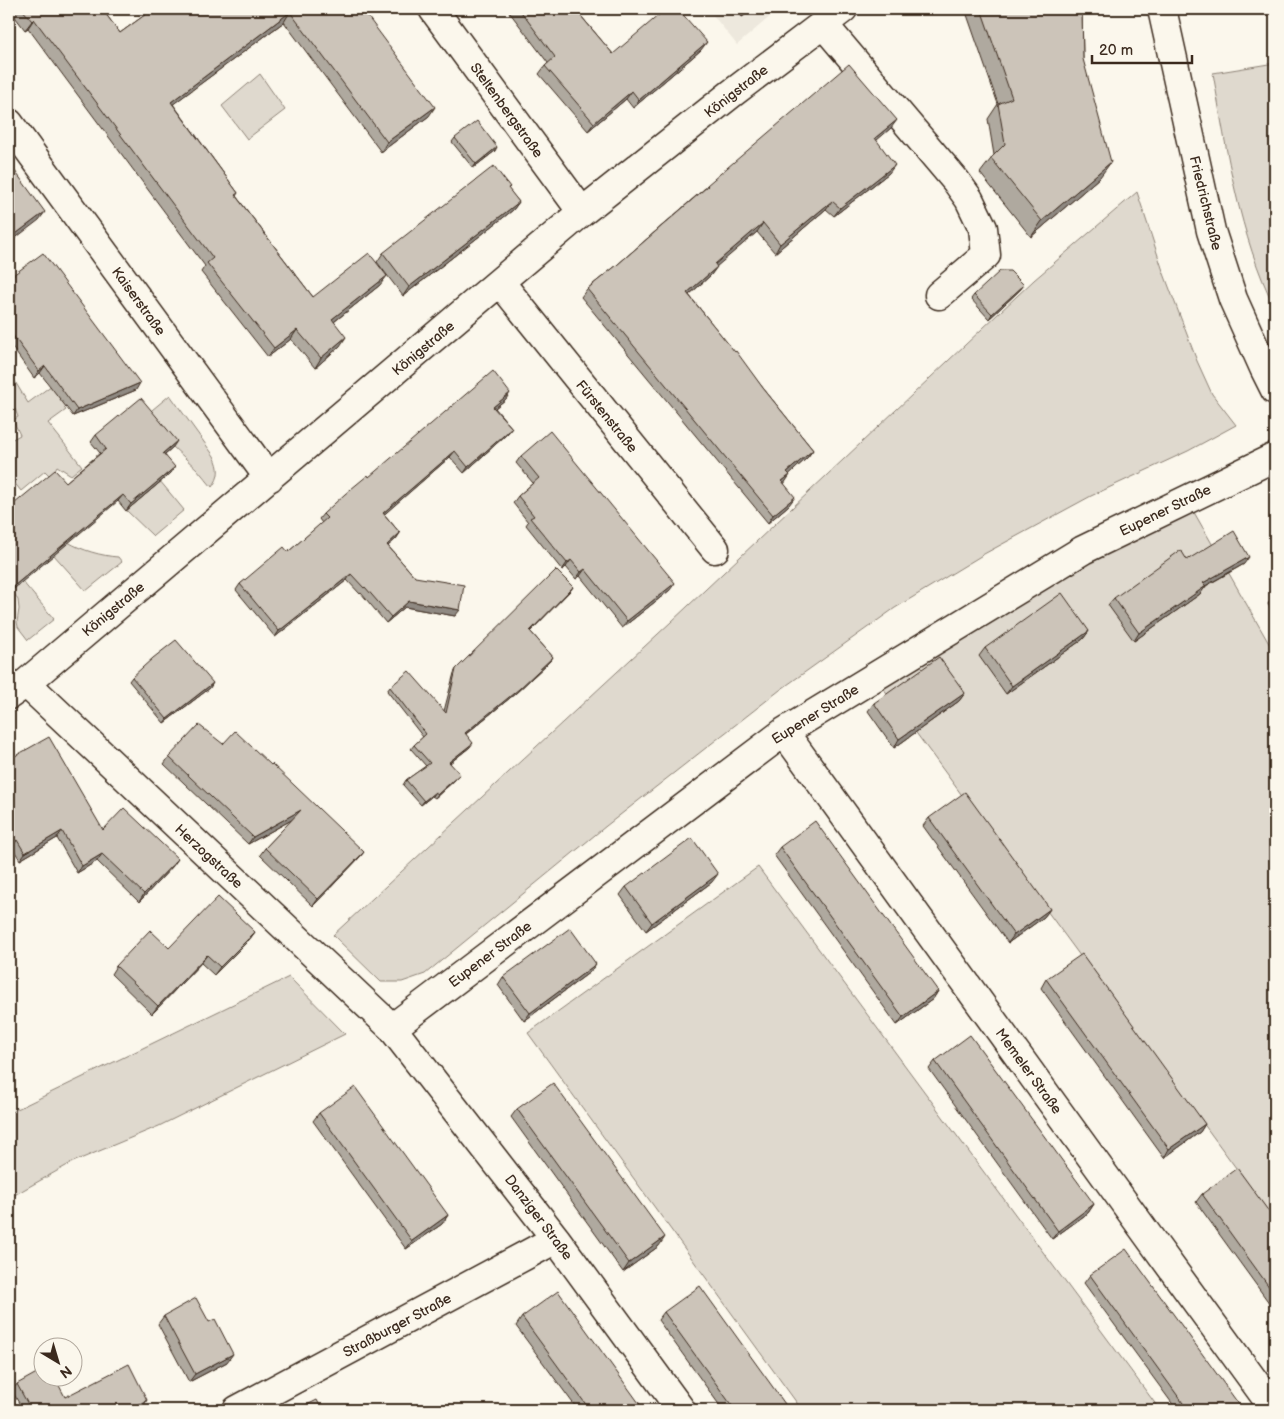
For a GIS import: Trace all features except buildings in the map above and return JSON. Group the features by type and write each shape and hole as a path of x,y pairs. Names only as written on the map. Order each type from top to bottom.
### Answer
{"street":[{"name":"Steltenbergstraße","path":"433,9 582,212"},
{"name":"Friedrichstraße","path":"1162,9 1211,231 1233,299 1271,374"},
{"name":"Königstraße","path":"17,689 582,212 836,13"},
{"path":"836,13 969,199 983,228 986,255 939,295"},
{"name":"Kaiserstraße","path":"9,123 268,478"},
{"name":"Fürstenstraße","path":"500,282 715,549"},
{"name":"Eupener Straße","path":"392,1028 784,732 1083,550 1275,457"},
{"name":"Herzogstraße","path":"17,689 392,1028"},
{"name":"Memeler Straße","path":"784,732 1275,1410"},
{"name":"Danziger Straße","path":"392,1028 556,1239 681,1410"},
{"name":"Straßburger Straße","path":"237,1410 556,1239"}],"shaded area":[{"path":"708,9 779,9 737,45"},
{"path":"1275,63 1275,308 1252,252 1243,223 1229,163 1213,73"},
{"path":"260,74 285,110 247,139 222,106"},
{"path":"1137,192 1163,271 1197,361 1212,394 1236,425 1188,451 1091,496 984,554 895,608 780,690 606,826 425,974 402,982 381,982 333,935 671,622 1034,280"},
{"path":"14,380 28,403 52,385 67,406 64,408 66,410 48,423 82,466 71,475 57,466 51,477 45,471 21,491 9,476 9,441 20,435 13,420 18,417 15,409 9,411 9,382"},
{"path":"170,395 214,456 218,472 217,480 212,487 197,469 173,447 146,415"},
{"path":"160,481 184,510 153,536 126,510"},
{"path":"1187,500 1275,654 1275,1221 875,677"},
{"path":"68,542 92,552 118,557 122,562 86,591 53,554"},
{"path":"22,581 54,619 28,640 18,627 18,600 11,589"},
{"path":"758,867 1160,1410 802,1410 528,1033"},
{"path":"289,977 345,1034 159,1126 73,1162 9,1198 9,1113"}]}
